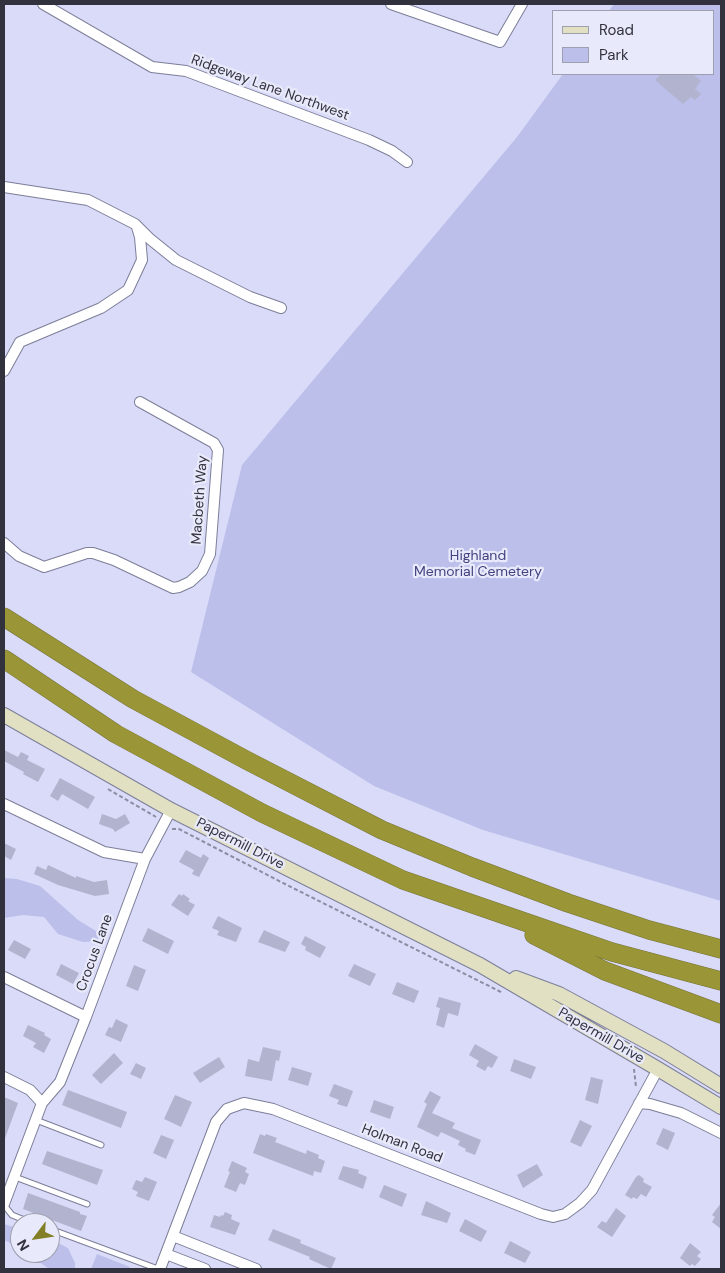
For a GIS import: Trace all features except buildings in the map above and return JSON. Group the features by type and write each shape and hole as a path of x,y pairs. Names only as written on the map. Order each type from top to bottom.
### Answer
{"highway":[{"path":"4,617 133,699 382,830 472,867 568,903 649,930 721,949"},
{"path":"4,659 116,734 262,813 403,880 612,952 721,981"},
{"path":"478,906 605,971 721,1014"}],"main road":[{"name":"Papermill Drive","path":"4,715 171,810 480,965 658,1068 721,1107"},
{"name":"Papermill Drive","path":"480,965 559,994 664,1051 721,1086"}],"street":[{"name":"Ridgeway Lane Northwest","path":"43,4 152,67 186,71 195,74 369,140 392,151 407,162"},
{"path":"391,4 500,42 522,4"},
{"path":"4,187 88,200 135,224 176,260 250,297 282,308"},
{"path":"4,371 20,342 101,308 128,290 142,260 140,237 135,224"},
{"name":"Macbeth Way","path":"4,543 19,556 44,568 87,553 93,553 114,560 173,588 190,582 202,571 210,554 218,450 214,443 140,402"},
{"path":"4,804 104,852 145,859"},
{"name":"Crocus Lane","path":"4,1204 42,1102 60,1082 145,859 171,810"},
{"path":"4,977 86,1017"},
{"name":"Holman Road","path":"159,1269 216,1122 227,1109 244,1103 273,1109 541,1214 553,1217 565,1214 580,1203 592,1190 658,1068"},
{"path":"4,1077 30,1090 42,1102"},
{"path":"639,1103 650,1104 681,1114 721,1133"},
{"path":"173,1236 256,1269"},
{"path":"166,1254 205,1269"}],"lane":[{"path":"36,1120 102,1146"},
{"path":"15,1177 87,1204"},
{"path":"60,1234 159,1269"}],"path":[{"path":"104,787 154,816 172,829 179,829 508,996"},
{"path":"632,1064 636,1072 635,1087 645,1092"}],"green space":[{"name":"Highland Memorial Cemetery","path":"614,4 721,4 721,901 483,830 374,786 191,672 242,465 517,137 562,75 715,75 715,10 610,10"},
{"path":"4,878 17,879 40,886 78,920 96,931 99,941 83,942 58,934 44,917 23,915 4,918"},
{"path":"4,1224 10,1226 10,1243 4,1240"},
{"path":"60,1244 68,1248 75,1263 75,1269 49,1269 41,1263 60,1263"},
{"path":"97,1254 130,1267 129,1269 91,1269"}]}
